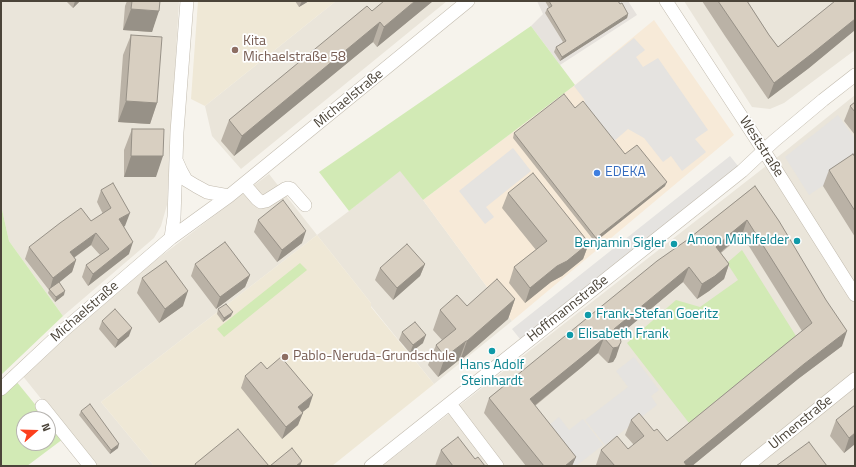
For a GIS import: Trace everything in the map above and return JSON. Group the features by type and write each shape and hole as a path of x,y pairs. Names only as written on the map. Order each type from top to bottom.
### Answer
{"street":[{"path":"171,238 174,217 176,160 187,1"},
{"name":"Michaelstraße","path":"1,389 65,329 171,238 229,196 468,1"},
{"name":"Weststraße","path":"666,1 764,151 855,295"},
{"name":"Hoffmannstraße","path":"371,466 742,171 823,100 855,75"},
{"path":"176,160 186,180 207,192 229,196"},
{"path":"244,184 261,202 266,201 288,188 291,189 305,205"},
{"name":"Ulmenstraße","path":"748,466 855,379"},
{"path":"450,404 497,466"},
{"path":"42,406 90,466"}],"shaded area":[{"path":"1,1 179,1 167,205 161,226 154,238 63,316 9,241 1,205"},
{"name":"Kita Michaelstraße 58","path":"198,1 336,1 205,106 191,99"},
{"path":"336,1 447,1 241,169 212,136 205,106"},
{"path":"537,1 628,1 637,15 560,65 531,26 543,14"},
{"path":"684,1 855,1 855,50 784,103 770,109 752,107"},
{"path":"654,20 734,135 512,321 423,200 575,85"},
{"path":"634,38 645,50 636,57 643,67 658,58 708,130 695,139 706,152 682,171 671,156 663,162 644,138 628,129 613,142 587,111 584,99 574,86"},
{"path":"855,95 855,466 382,466 789,148"},
{"path":"838,115 855,139 855,164 809,195 785,157"},
{"path":"513,148 531,171 486,207 494,217 485,224 459,191"},
{"path":"730,156 742,171 524,344 512,329"},
{"path":"400,170 512,321 434,384 371,306 371,303 317,235"},
{"path":"269,174 317,235 101,402 154,466 95,466 56,417 56,411 51,411 22,375 148,266"},
{"name":"Pablo-Neruda-Grundschule","path":"317,235 371,303 371,307 434,384 332,466 154,466 101,402"},
{"path":"634,357 659,390 651,396 657,405 605,445 585,420 628,387 616,371"},
{"path":"559,417 569,430 583,419 603,445 576,466 572,466 544,429"}],"green space":[{"path":"531,26 575,85 423,200 400,171 349,211 319,172"},
{"path":"1,205 9,241 63,316 1,375"},
{"path":"742,250 796,336 689,423 627,343 676,300 700,307 738,280 727,263"},
{"path":"300,263 307,270 224,337 217,329"},
{"path":"16,381 40,411 16,411 16,451 47,451 27,466 1,466 1,396"},
{"path":"56,431 63,439 56,444"}],"building":[{"path":"132,1 160,1 159,11 131,9"},
{"path":"384,1 415,1 384,27 380,22 242,136 229,120 367,6 372,11"},
{"path":"549,1 618,1 620,4 622,3 628,14 562,57 556,47 566,41 547,9 552,6"},
{"path":"718,1 747,1 778,47 835,1 855,1 855,19 774,83"},
{"path":"131,35 162,37 157,103 126,101"},
{"name":"EDEKA","path":"564,94 575,108 583,101 625,154 637,145 667,182 596,238 514,133"},
{"path":"855,102 855,112 850,106"},
{"path":"132,129 164,129 163,156 131,156"},
{"path":"853,154 855,157 855,211 829,170"},
{"path":"533,173 589,243 530,288 514,267 547,241 508,193"},
{"path":"113,183 130,213 119,219 133,242 93,274 86,265 109,249 96,233 70,252 76,260 53,278 29,247 81,208 91,221 111,208 101,190"},
{"path":"755,186 779,221 826,300 847,331 804,364 684,462 687,466 615,466 601,450 617,436 628,449 644,436 631,420 639,413 654,431 657,429 667,441 812,323 747,220 716,247 729,264 715,276 702,284 689,267 614,329 620,337 621,342 618,347 613,348 604,338 530,399 576,457 565,466 544,466 489,398 657,261 687,240"},
{"path":"283,200 306,231 282,250 258,220"},
{"path":"225,242 250,275 220,297 195,264"},
{"path":"407,244 425,264 397,288 380,268"},
{"path":"166,261 188,291 165,309 142,278"},
{"path":"497,279 515,299 467,341 445,357 436,345 456,329 440,310 457,295 467,306"},
{"path":"59,282 65,291 56,297 49,289"},
{"path":"226,304 233,312 224,318 218,309"},
{"path":"115,309 132,328 118,340 102,321"},
{"path":"415,322 426,335 413,345 402,332"},
{"path":"281,357 313,395 298,407 303,413 286,427 245,376 261,362 267,369"},
{"path":"90,404 119,444 111,450 81,411"},
{"path":"855,405 855,433 849,438 836,420"},
{"path":"238,429 269,466 196,466 195,464"},
{"path":"458,437 475,459 478,457 485,466 453,466 441,450"},
{"path":"809,442 827,466 776,466"},
{"path":"292,448 302,461 296,466 270,466"}],"place":[{"name":"Kita Michaelstraße 58","path":"235,50"},
{"name":"EDEKA","path":"597,173"},
{"name":"Amon Mühlfelder","path":"797,241"},
{"name":"Benjamin Sigler","path":"674,244"},
{"name":"Frank-Stefan Goeritz","path":"588,315"},
{"name":"Elisabeth Frank","path":"570,335"},
{"name":"Hans Adolf Steinhardt","path":"492,351"},
{"name":"Pablo-Neruda-Grundschule","path":"285,357"}]}
